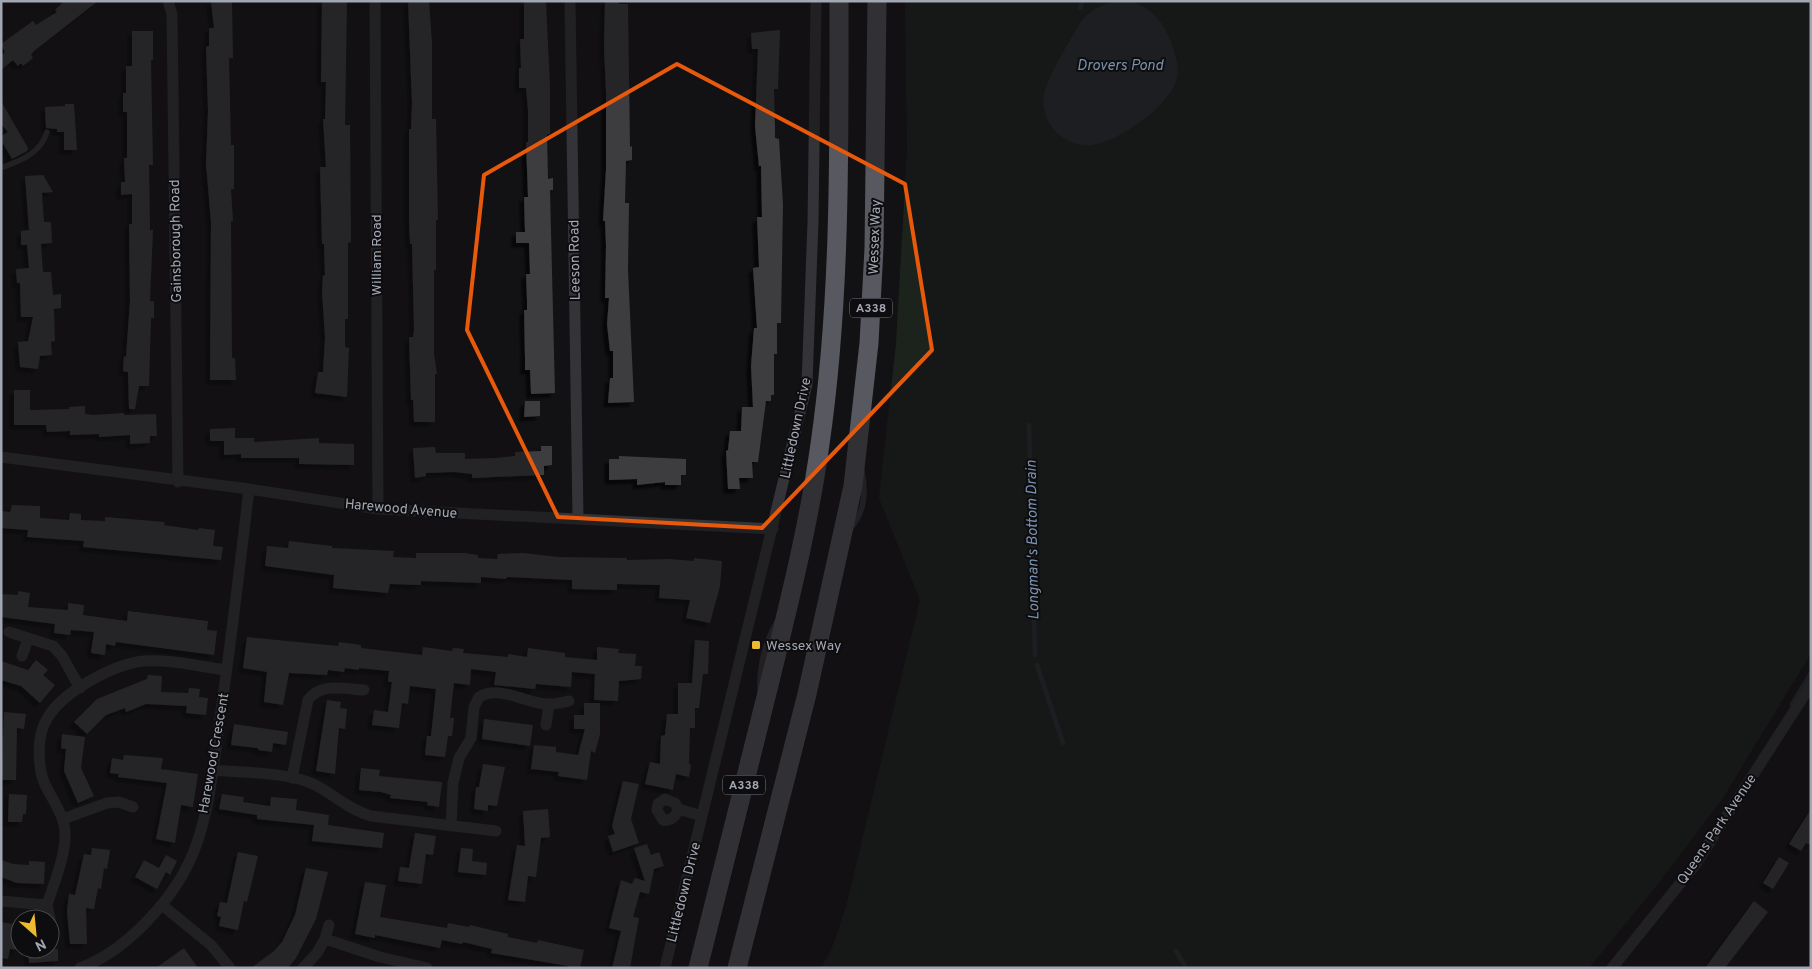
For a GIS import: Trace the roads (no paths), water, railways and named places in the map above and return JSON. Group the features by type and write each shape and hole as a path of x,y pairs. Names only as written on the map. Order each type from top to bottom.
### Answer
{"highway":[{"name":"A338","path":"698,968 789,602 815,479 832,341 837,236 839,1"},
{"name":"Wessex Way","path":"736,968 807,694 842,538 858,446 869,343 874,248 877,1"}],"street":[{"name":"Gainsborough Road","path":"168,1 172,14 178,482"},
{"name":"William Road","path":"375,1 378,509"},
{"name":"Leeson Road","path":"570,1 578,518"},
{"name":"Littledown Drive","path":"665,968 807,384 813,212 816,1"},
{"name":"Harewood Avenue","path":"1,457 178,482 249,489 378,509 773,529"},
{"name":"Harewood Crescent","path":"80,968 100,959 131,936 162,905 193,852 213,770 249,489"},
{"path":"9,632 28,640 53,646 62,656 80,688"},
{"path":"22,656 28,640"},
{"path":"48,909 47,905 60,867 65,828 63,819 41,774 40,738 48,717 67,696 115,668 144,661 227,670"},
{"name":"Queens Park Avenue","path":"1612,968 1695,865 1811,685"},
{"path":"292,778 308,700 314,692 322,688 364,690"},
{"path":"451,826 453,783 460,758 471,738 476,702 484,694 491,693 548,704 570,700"},
{"path":"546,726 548,704"},
{"path":"213,770 292,778 313,784 358,813 496,831"},
{"path":"63,819 107,803 119,802 134,807"},
{"path":"678,809 702,816"},
{"path":"1,901 47,905"},
{"path":"162,905 211,944 230,968"},
{"path":"303,968 317,953 325,939 329,925"},
{"path":"325,939 380,957 428,968"}],"lane":[{"path":"1,168 35,153 41,147 47,132"}],"water":[{"name":"Drovers Pond","path":"1128,1 1149,10 1159,20 1167,33 1177,62 1178,73 1175,84 1170,93 1151,113 1139,123 1114,138 1091,145 1071,142 1054,130 1045,112 1045,91 1048,82 1085,17 1101,6 1114,2"}],"waterway":[{"name":"Longman's Bottom Drain","path":"1080,8 1083,1"},
{"name":"Longman's Bottom Drain","path":"1029,425 1035,655"},
{"name":"Longman's Bottom Drain","path":"1037,665 1063,743"},
{"path":"1792,704 1811,673"},
{"name":"Longman's Bottom Drain","path":"1176,951 1186,968"}],"place":[{"name":"Wessex Way","path":"756,645"}]}
